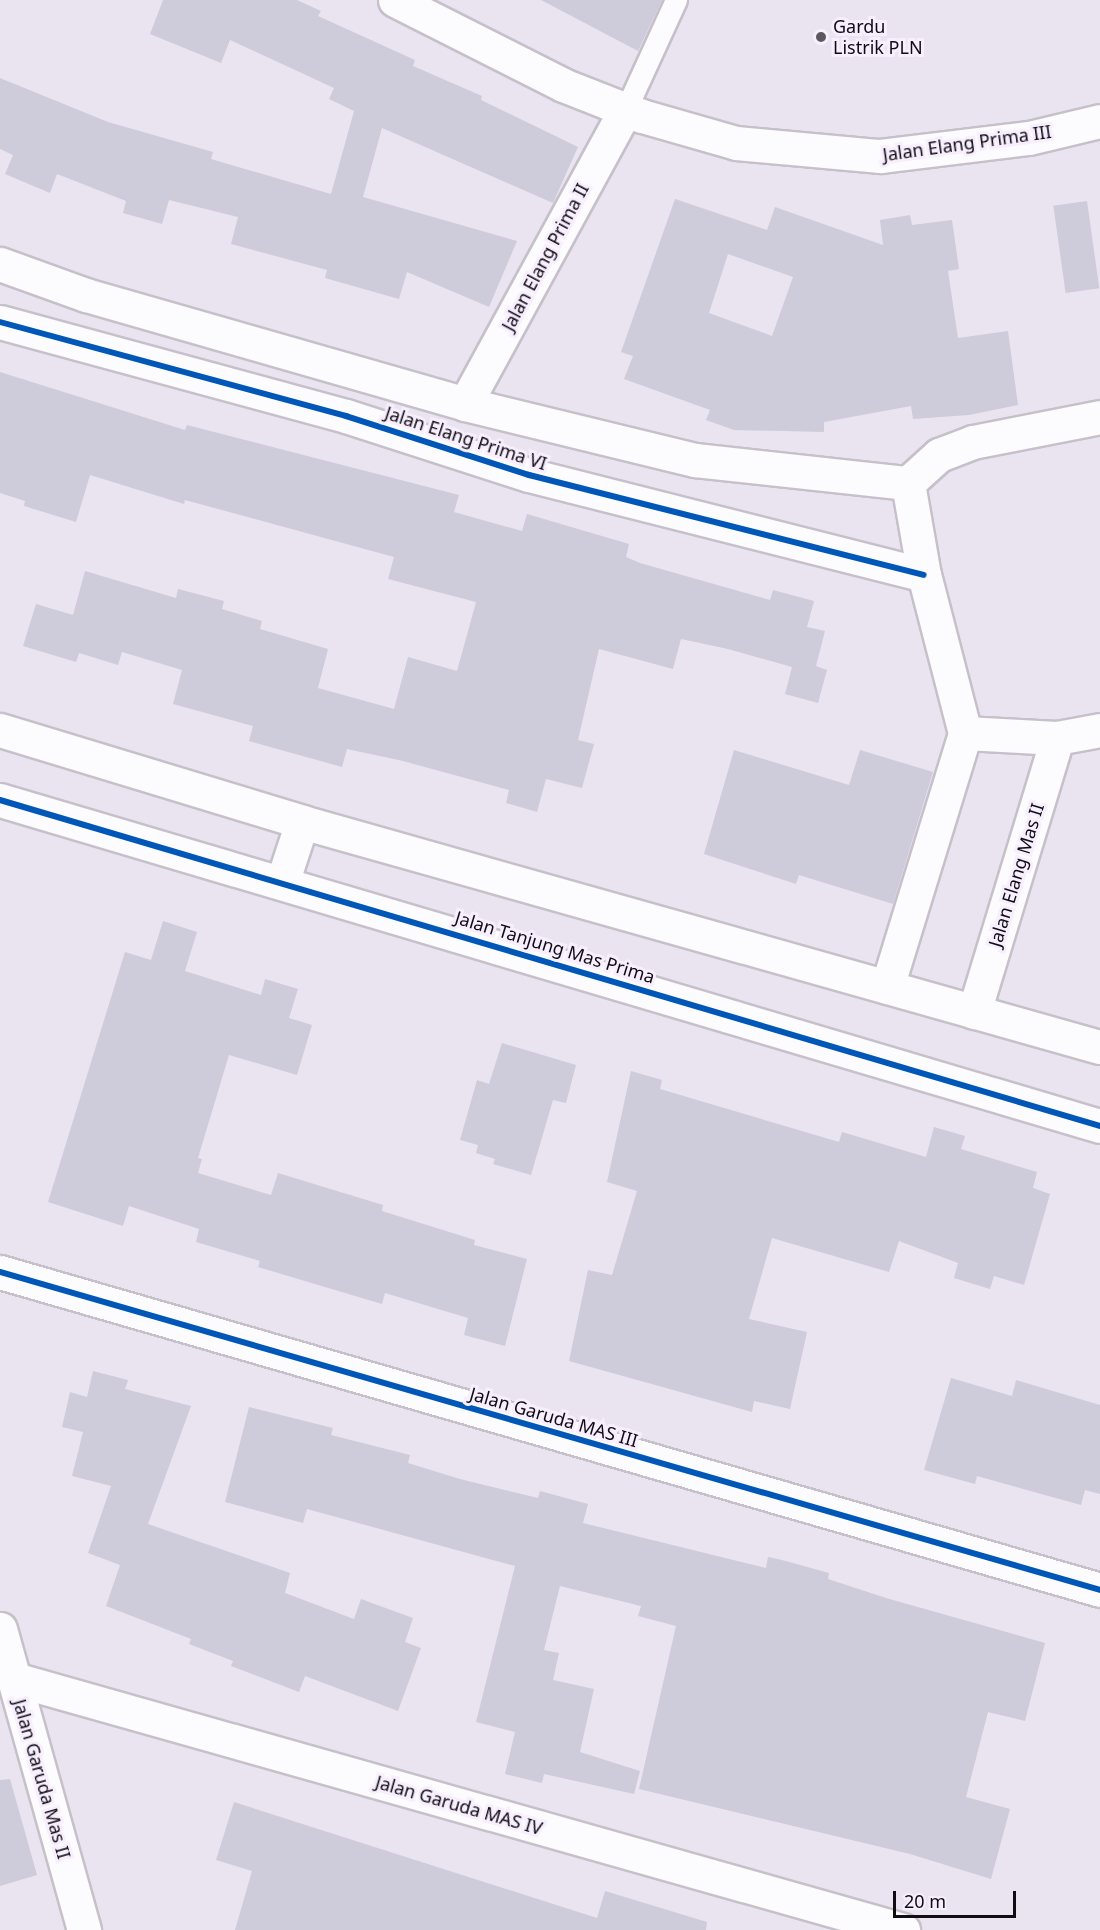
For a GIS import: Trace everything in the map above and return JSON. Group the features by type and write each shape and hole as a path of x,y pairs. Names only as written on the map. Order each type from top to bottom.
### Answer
{"street":[{"name":"Jalan Elang Prima III","path":"395,0 563,85 626,109 736,143 880,156 1029,138 1100,121"},
{"name":"Jalan Elang Prima II","path":"465,404 626,109"},
{"name":"Jalan Elang Prima VI","path":"0,264 86,295 465,404 695,460 908,483"},
{"name":"Jalan Elang Prima VI","path":"0,322 346,416 529,476 924,575"},
{"path":"887,987 965,733 924,575 908,483 939,455 973,442 1100,417"},
{"path":"0,730 302,822 1100,1047"},
{"path":"965,733 1057,738 1100,730"},
{"name":"Jalan Elang Mas II","path":"974,1012 1057,738"},
{"name":"Jalan Tanjung Mas Prima","path":"0,800 283,880 1100,1126"},
{"path":"283,880 302,822"},
{"name":"Jalan Garuda MAS III","path":"0,1272 1100,1590"},
{"name":"Jalan Garuda Mas II","path":"0,1629 84,1930"},
{"name":"Jalan Garuda MAS IV","path":"14,1679 903,1930"}],"lane":[{"path":"626,109 676,0"}],"building":[{"path":"163,0 297,0 321,11 318,16 415,60 413,66 482,96 481,100 578,147 553,203 382,128 363,197 517,241 489,307 407,272 399,299 325,278 327,270 231,244 238,217 169,200 162,224 123,213 126,201 57,174 50,193 5,174 13,155 0,149 0,78 108,122 213,152 211,159 331,194 354,111 329,99 334,88 230,40 221,63 150,34"},
{"path":"541,0 662,0 638,51"},
{"path":"675,199 767,230 775,207 883,245 880,220 910,215 912,225 952,220 959,269 948,271 958,338 1008,331 1018,405 969,415 913,419 911,406 824,422 824,432 734,430 706,420 710,410 624,379 633,356 621,352","holes":["728,254 793,277 772,336 709,313"]},
{"path":"1087,201 1099,288 1066,293 1053,206"},
{"path":"0,372 185,430 187,425 459,495 454,512 522,531 527,514 629,544 626,557 640,563 770,600 773,590 814,601 807,627 825,631 816,666 827,670 818,703 785,694 792,667 728,649 681,639 673,669 599,649 578,740 594,744 582,788 546,779 537,812 506,803 509,790 403,761 347,749 342,767 249,741 253,726 173,704 182,670 122,652 118,665 79,653 76,662 23,646 36,604 73,615 85,571 176,598 178,589 224,601 222,609 262,621 260,629 328,649 318,688 394,709 408,657 457,671 476,602 388,579 394,557 185,500 184,504 90,475 76,522 24,506 25,501 0,493"},
{"path":"734,750 849,785 860,750 933,772 893,904 799,875 796,884 704,854"},
{"path":"163,921 197,932 185,971 261,995 265,979 298,989 289,1018 312,1025 297,1075 229,1055 198,1158 202,1159 198,1173 271,1195 278,1173 383,1205 382,1211 475,1240 474,1245 527,1259 505,1346 464,1335 468,1318 385,1293 382,1304 258,1267 260,1261 196,1242 199,1229 129,1206 123,1226 48,1202 125,952 151,960"},
{"path":"502,1043 576,1065 566,1103 553,1100 531,1175 493,1164 495,1159 476,1153 478,1145 460,1140 477,1080 489,1084"},
{"path":"631,1071 662,1080 660,1089 839,1142 842,1132 926,1157 934,1127 965,1136 961,1149 1037,1172 1033,1188 1050,1194 1024,1285 994,1276 990,1289 954,1278 958,1263 899,1241 889,1272 772,1238 749,1319 807,1332 790,1409 754,1401 752,1412 569,1361 588,1270 612,1275 637,1191 607,1182"},
{"path":"93,1371 128,1380 125,1389 191,1406 148,1524 290,1573 285,1593 354,1619 361,1599 413,1618 405,1642 421,1648 398,1711 305,1676 299,1692 231,1666 233,1661 189,1644 191,1639 106,1606 120,1565 88,1553 111,1486 72,1476 83,1432 62,1427 70,1392 87,1397"},
{"path":"951,1378 1012,1396 1016,1380 1100,1405 1100,1494 1085,1490 1081,1505 977,1476 975,1484 924,1470"},
{"path":"249,1407 333,1428 331,1435 410,1455 408,1463 460,1479 538,1498 540,1491 588,1504 583,1523 766,1568 768,1557 782,1560 829,1573 828,1579 886,1598 1045,1643 1025,1721 988,1712 966,1797 1010,1809 991,1879 910,1854 639,1789 676,1626 638,1616 641,1606 560,1586 544,1650 559,1653 553,1680 594,1689 580,1752 640,1771 634,1794 544,1774 542,1783 505,1774 515,1732 476,1722 515,1566 307,1509 303,1523 225,1502"},
{"path":"10,1779 37,1875 0,1886 0,1780"},
{"path":"234,1802 597,1918 605,1891 707,1922 706,1930 235,1930 252,1871 216,1860"}],"cycle path":[{"path":"0,322 346,416 529,475 924,575"},
{"path":"0,800 1100,1126"},
{"path":"0,1272 1100,1590"}],"place":[{"name":"Gardu Listrik PLN","path":"821,37"}]}
